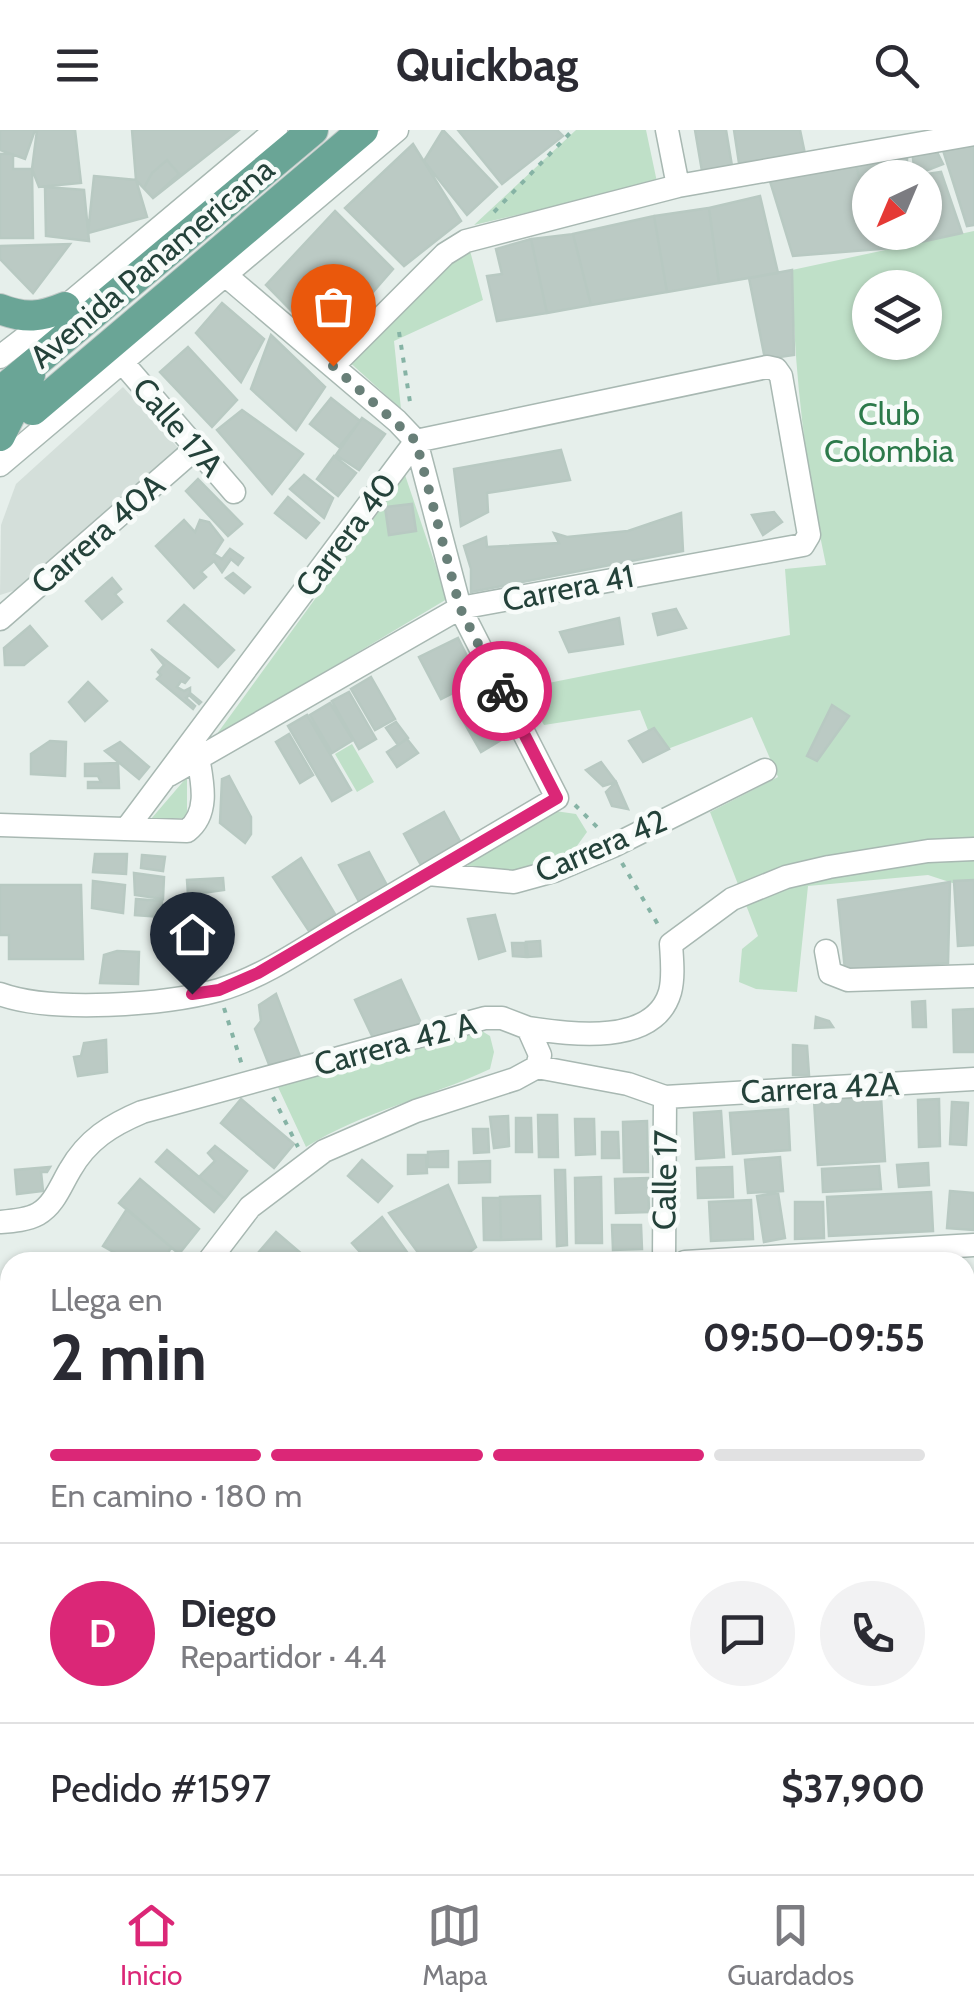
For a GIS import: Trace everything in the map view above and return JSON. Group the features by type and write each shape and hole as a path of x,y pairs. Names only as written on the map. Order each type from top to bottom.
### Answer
{"main road":[{"name":"Avenida Panamericana","path":"0,392 313,130"},
{"name":"Avenida Panamericana","path":"33,410 363,130"},
{"path":"0,309 18,316 42,316 65,306"},
{"path":"0,436 38,359"}],"street":[{"path":"0,356 276,130"},
{"path":"0,465 397,130"},
{"path":"668,130 678,186"},
{"path":"333,366 445,254 466,241 859,141 974,134"},
{"path":"224,274 416,441 460,608 557,798"},
{"name":"Calle 17A","path":"122,362 234,492"},
{"name":"Carrera 40","path":"196,748 416,441 766,367 781,376 808,535 808,541 798,548"},
{"name":"Carrera 40A","path":"0,619 196,448"},
{"name":"Carrera 41","path":"127,828 196,748 460,608 798,548"},
{"path":"0,825 187,831 198,823 203,805 196,748"},
{"name":"Carrera 42","path":"428,874 514,882 554,871 766,770"},
{"name":"Carrera 42","path":"0,994 50,1005 103,1004 219,990 258,973 557,798"},
{"path":"671,944 732,900 786,878 928,851 974,849"},
{"name":"Carrera 42 A","path":"0,1222 40,1213 58,1194 72,1166 110,1125 142,1112 485,1018 591,1036 624,1031 652,1016 669,996 671,944"},
{"path":"826,951 830,972 848,980 974,976"},
{"path":"528,1028 540,1055 537,1067 628,1084 666,1097"},
{"name":"Carrera 42 A","path":"216,1252 250,1207 324,1151 416,1111 537,1067"},
{"name":"Carrera 42A","path":"666,1097 974,1078"},
{"name":"Calle 17","path":"664,1252 666,1097"},
{"path":"884,1252 974,1245"}],"path":[{"path":"466,241 573,130"},
{"path":"399,330 416,441"},
{"path":"557,798 580,808 613,846 671,944"},
{"path":"219,990 256,1082 307,1164"}],"shaded area":[{"path":"123,387 179,449 19,589 0,595 1,525 16,484"}],"green space":[{"path":"576,130 646,130 657,182 474,225"},
{"name":"Club Colombia","path":"974,231 974,890 928,875 808,886 797,992 756,989 739,982 742,949 758,936 710,812 778,777 752,717 657,753 640,710 544,725 523,688 790,635 785,569 826,565 812,492 795,344 792,270 885,250 942,250 942,238"},
{"path":"468,243 483,300 394,341 401,409 345,358"},
{"path":"405,475 447,599 214,738"},
{"path":"352,744 374,782 357,792 335,754"},
{"path":"187,777 187,818 151,819"},
{"path":"555,811 576,814 587,832 569,857 519,874 463,873 473,856"},
{"path":"477,1028 490,1036 494,1052 490,1069 350,1124 306,1147 278,1087"}],"building":[{"path":"0,130 35,130 25,159 0,150"},
{"path":"37,130 75,130 81,183 39,187 32,169"},
{"path":"132,130 239,130 153,198 136,180"},
{"path":"443,130 497,187 467,215 424,161"},
{"path":"458,130 557,130 563,136 502,184"},
{"path":"695,130 726,130 732,166 702,171"},
{"path":"734,130 800,130 805,154 739,163"},
{"path":"974,142 974,225 967,226 942,147"},
{"path":"413,144 461,221 404,266 345,208"},
{"path":"912,150 936,150 941,160 913,160"},
{"path":"0,154 13,154 13,169 32,169 33,238 0,238"},
{"path":"877,155 907,155 907,160 877,160"},
{"path":"167,160 179,174 153,198 144,188 152,173"},
{"path":"852,160 852,250 866,250 793,256 769,178"},
{"path":"942,175 962,233 942,237"},
{"path":"94,176 136,180 147,217 88,233"},
{"path":"45,187 84,190 89,241 46,236"},
{"path":"760,196 778,273 719,283 709,208"},
{"path":"709,208 719,283 667,292 654,216"},
{"path":"335,211 393,269 326,346 266,285"},
{"path":"654,216 667,292 591,305 573,234"},
{"path":"573,234 591,305 547,313 531,239"},
{"path":"531,239 547,313 497,321 487,276 502,274 496,249"},
{"path":"70,244 33,293 0,259 0,246"},
{"path":"792,270 794,355 765,359 749,278"},
{"path":"222,303 264,339 241,382 196,333"},
{"path":"271,335 325,387 296,430 251,389"},
{"path":"188,347 237,400 212,427 160,372"},
{"path":"331,398 360,421 339,447 310,424"},
{"path":"242,410 303,454 272,494 217,430"},
{"path":"362,418 385,434 359,470 336,455"},
{"path":"561,450 570,480 487,493 488,512 461,526 454,469"},
{"path":"334,456 356,473 338,496 317,479"},
{"path":"304,475 333,498 324,518 290,489"},
{"path":"198,479 242,524 228,536 186,491"},
{"path":"288,497 319,523 306,538 275,513"},
{"path":"412,504 416,531 389,535 385,507"},
{"path":"774,512 782,522 763,535 752,515"},
{"path":"681,513 683,551 471,592 471,569 464,546 486,537 487,547 559,543 554,533 567,537 628,531"},
{"path":"184,520 195,532 200,520 209,522 223,540 214,554 222,559 230,549 243,558 238,565 231,559 222,572 214,561 201,572 206,577 194,588 156,546"},
{"path":"233,573 250,587 244,593 226,578"},
{"path":"112,578 121,589 115,594 122,602 102,619 86,601"},
{"path":"184,605 234,650 218,667 168,621"},
{"path":"676,609 686,628 658,635 653,614"},
{"path":"619,618 623,644 569,652 560,632"},
{"path":"30,626 47,646 24,665 5,665 4,648"},
{"path":"458,638 479,680 441,699 419,657"},
{"path":"151,649 189,678 177,687 184,691 190,688 190,693 201,702 189,695 186,698 195,706 193,709 157,679 164,665"},
{"path":"371,677 395,719 375,730 351,689"},
{"path":"88,682 107,701 85,721 69,702"},
{"path":"349,692 376,739 359,749 332,701"},
{"path":"330,703 353,740 332,753 310,715"},
{"path":"486,703 506,737 481,752 461,717"},
{"path":"832,705 849,716 817,761 807,756"},
{"path":"307,715 351,790 332,801 288,726"},
{"path":"396,722 408,738 398,745 386,728"},
{"path":"654,728 669,749 643,762 629,741"},
{"path":"289,734 313,775 300,783 276,742"},
{"path":"407,739 418,753 397,767 387,752"},
{"path":"50,741 66,742 65,776 31,774 31,754"},
{"path":"120,742 149,767 139,779 105,751"},
{"path":"601,762 616,782 603,786 586,770"},
{"path":"118,763 119,788 88,788 88,782 101,782 98,776 85,776 85,764"},
{"path":"229,776 251,817 251,834 245,843 220,823 222,779"},
{"path":"616,782 628,809 612,806 606,792"},
{"path":"444,812 461,843 421,865 404,834"},
{"path":"369,852 389,889 362,907 339,865"},
{"path":"95,854 127,854 126,874 93,872"},
{"path":"142,855 165,857 163,871 141,868"},
{"path":"301,858 335,914 309,931 273,877"},
{"path":"134,873 164,877 163,899 135,895"},
{"path":"223,878 224,890 188,895 187,880"},
{"path":"974,880 974,945 958,946 954,881"},
{"path":"93,881 125,885 123,913 92,908"},
{"path":"950,882 948,963 845,970 838,900"},
{"path":"0,885 81,885 83,959 9,959 9,935 0,935"},
{"path":"136,899 162,901 161,917 135,915"},
{"path":"213,899 213,918 187,918 186,900"},
{"path":"495,915 505,951 479,959 468,919"},
{"path":"540,941 541,956 528,957 526,942"},
{"path":"512,943 525,943 526,957 513,956"},
{"path":"139,952 138,984 100,983 104,955"},
{"path":"401,980 421,1023 374,1040 355,1000"},
{"path":"276,994 301,1059 270,1067 255,1029 261,1021 259,1005"},
{"path":"925,1001 926,1027 913,1027 912,1002"},
{"path":"974,1009 974,1052 954,1052 953,1010"},
{"path":"816,1017 829,1021 833,1027 815,1028"},
{"path":"106,1040 107,1072 78,1076 74,1057 81,1056 84,1043"},
{"path":"793,1045 807,1046 809,1075 793,1075"},
{"path":"881,1097 885,1161 818,1165 814,1100"},
{"path":"241,1099 294,1144 274,1168 221,1123"},
{"path":"939,1099 940,1146 919,1147 918,1100"},
{"path":"952,1102 968,1103 966,1145 950,1144"},
{"path":"788,1109 790,1150 733,1154 730,1113"},
{"path":"721,1111 724,1157 696,1159 694,1113"},
{"path":"538,1115 557,1115 558,1157 539,1157"},
{"path":"508,1116 509,1146 494,1148 490,1117"},
{"path":"516,1118 531,1118 532,1152 516,1152"},
{"path":"575,1119 594,1119 595,1154 576,1155"},
{"path":"647,1121 648,1172 624,1172 623,1122"},
{"path":"473,1129 488,1129 489,1152 474,1153"},
{"path":"602,1132 618,1132 619,1158 602,1158"},
{"path":"215,1146 247,1171 225,1199 199,1177 215,1161 208,1153"},
{"path":"167,1150 225,1199 214,1212 156,1162"},
{"path":"448,1151 448,1167 428,1167 428,1152"},
{"path":"408,1155 426,1155 427,1173 408,1174"},
{"path":"780,1157 783,1191 748,1193 745,1160"},
{"path":"362,1160 392,1186 378,1202 348,1176"},
{"path":"490,1161 490,1182 459,1183 459,1162"},
{"path":"928,1163 929,1185 899,1187 897,1165"},
{"path":"879,1166 881,1189 823,1192 822,1169"},
{"path":"50,1167 41,1172 43,1191 17,1194 15,1170"},
{"path":"732,1167 733,1197 698,1198 697,1168"},
{"path":"555,1170 565,1170 567,1245 557,1246"},
{"path":"601,1177 602,1243 576,1243 575,1178"},
{"path":"648,1178 649,1212 616,1213 615,1179"},
{"path":"140,1179 199,1229 177,1252 119,1203"},
{"path":"448,1185 476,1247 470,1252 418,1252 389,1213"},
{"path":"950,1191 974,1193 974,1230 947,1228"},
{"path":"931,1192 933,1231 829,1236 827,1197"},
{"path":"778,1193 785,1238 764,1242 757,1196"},
{"path":"540,1196 541,1239 501,1240 500,1197"},
{"path":"483,1198 500,1198 501,1240 484,1240"},
{"path":"751,1200 753,1239 711,1241 709,1202"},
{"path":"795,1202 823,1202 824,1238 795,1239"},
{"path":"127,1209 171,1247 169,1252 114,1252 103,1246"},
{"path":"382,1217 407,1252 360,1252 352,1243"},
{"path":"612,1225 641,1225 642,1249 613,1250"},
{"path":"276,1232 299,1252 259,1252"}],"way so far":[{"path":"333,366 416,441 460,608 502,691"}],"route":[{"path":"192,994 219,990 258,973 557,798 502,691"}]}
